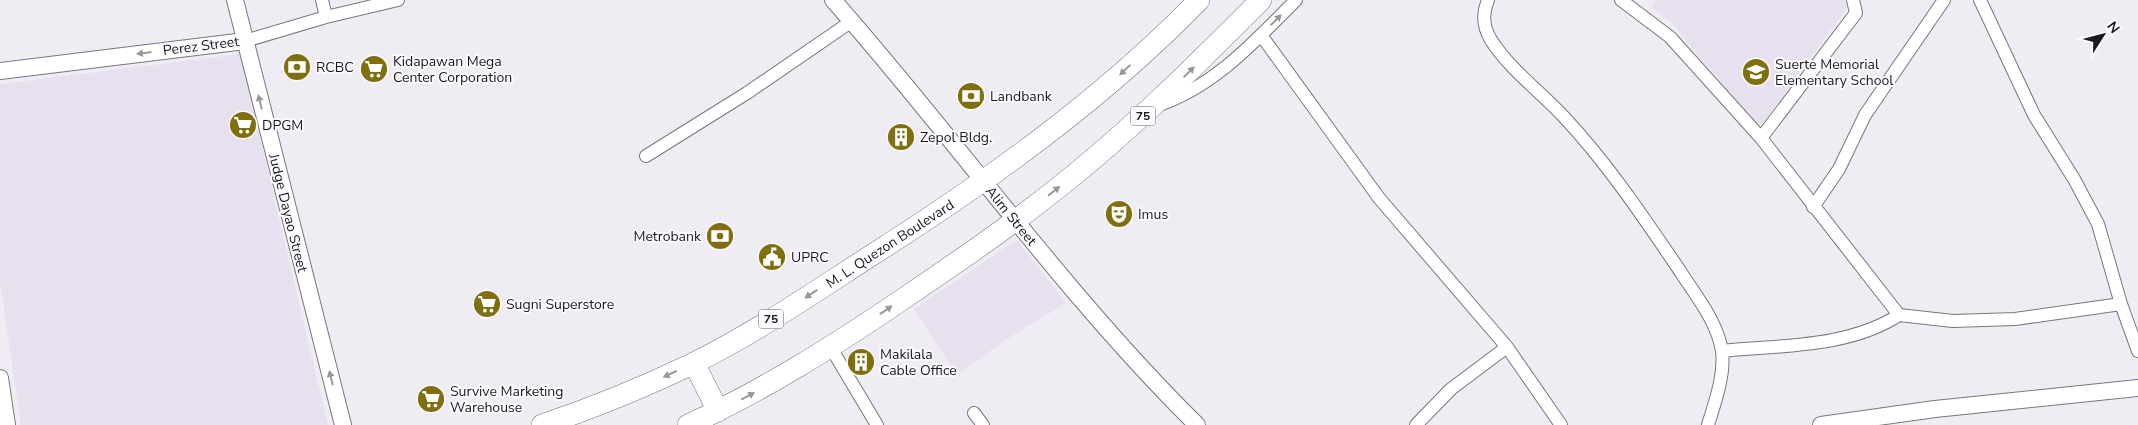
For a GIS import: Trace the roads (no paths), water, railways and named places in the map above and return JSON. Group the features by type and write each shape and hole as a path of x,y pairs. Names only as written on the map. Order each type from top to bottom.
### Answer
{"highway":[{"name":"M. L. Quezon Boulevard","path":"542,425 632,391 694,363 796,304 984,182 1119,75 1198,0"},
{"name":"75","path":"688,425 718,412 831,348 1016,221 1061,186 1152,108 1261,0"},
{"path":"694,363 718,412"}],"street":[{"name":"Judge Dayao Street","path":"235,0 343,425"},
{"path":"322,0 326,17"},
{"name":"Perez Street","path":"0,71 245,41 326,17 398,0"},
{"name":"Alim Street","path":"833,0 1126,351 1197,425"},
{"path":"1152,108 1192,92 1212,79 1261,35 1296,0"},
{"path":"1488,0 1484,23 1490,38 1514,68 1560,112 1606,166 1656,235 1706,312 1718,335 1722,351 1723,369 1708,425"},
{"path":"1621,0 1670,37 1761,138 1899,315"},
{"path":"1761,138 1856,13 1853,0"},
{"path":"1813,207 1839,169 1865,115 1944,0"},
{"path":"1980,0 2034,115 2074,178 2098,224 2121,304 2138,351"},
{"path":"646,156 746,93 852,21"},
{"path":"1261,35 1378,198 1507,347 1561,425"},
{"path":"1722,351 1829,340 1861,334 1882,326 1899,315 1953,321 2015,319 2121,304"},
{"path":"1416,425 1451,389 1507,347"},
{"path":"831,348 877,425"},
{"path":"0,378 6,425"},
{"path":"1822,425 1935,409 2138,388"},
{"path":"974,413 983,425"}],"place":[{"name":"RCBC","path":"297,67"},
{"name":"Kidapawan Mega Center Corporation","path":"374,69"},
{"name":"Suerte Memorial Elementary School","path":"1756,72"},
{"name":"Landbank","path":"971,96"},
{"name":"DPGM","path":"243,125"},
{"name":"Zepol Bldg.","path":"901,137"},
{"name":"Imus","path":"1119,214"},
{"name":"Metrobank","path":"720,236"},
{"name":"UPRC","path":"772,257"},
{"name":"Sugni Superstore","path":"487,304"},
{"name":"Makilala Cable Office","path":"861,362"},
{"name":"Survive Marketing Warehouse","path":"431,399"}]}
